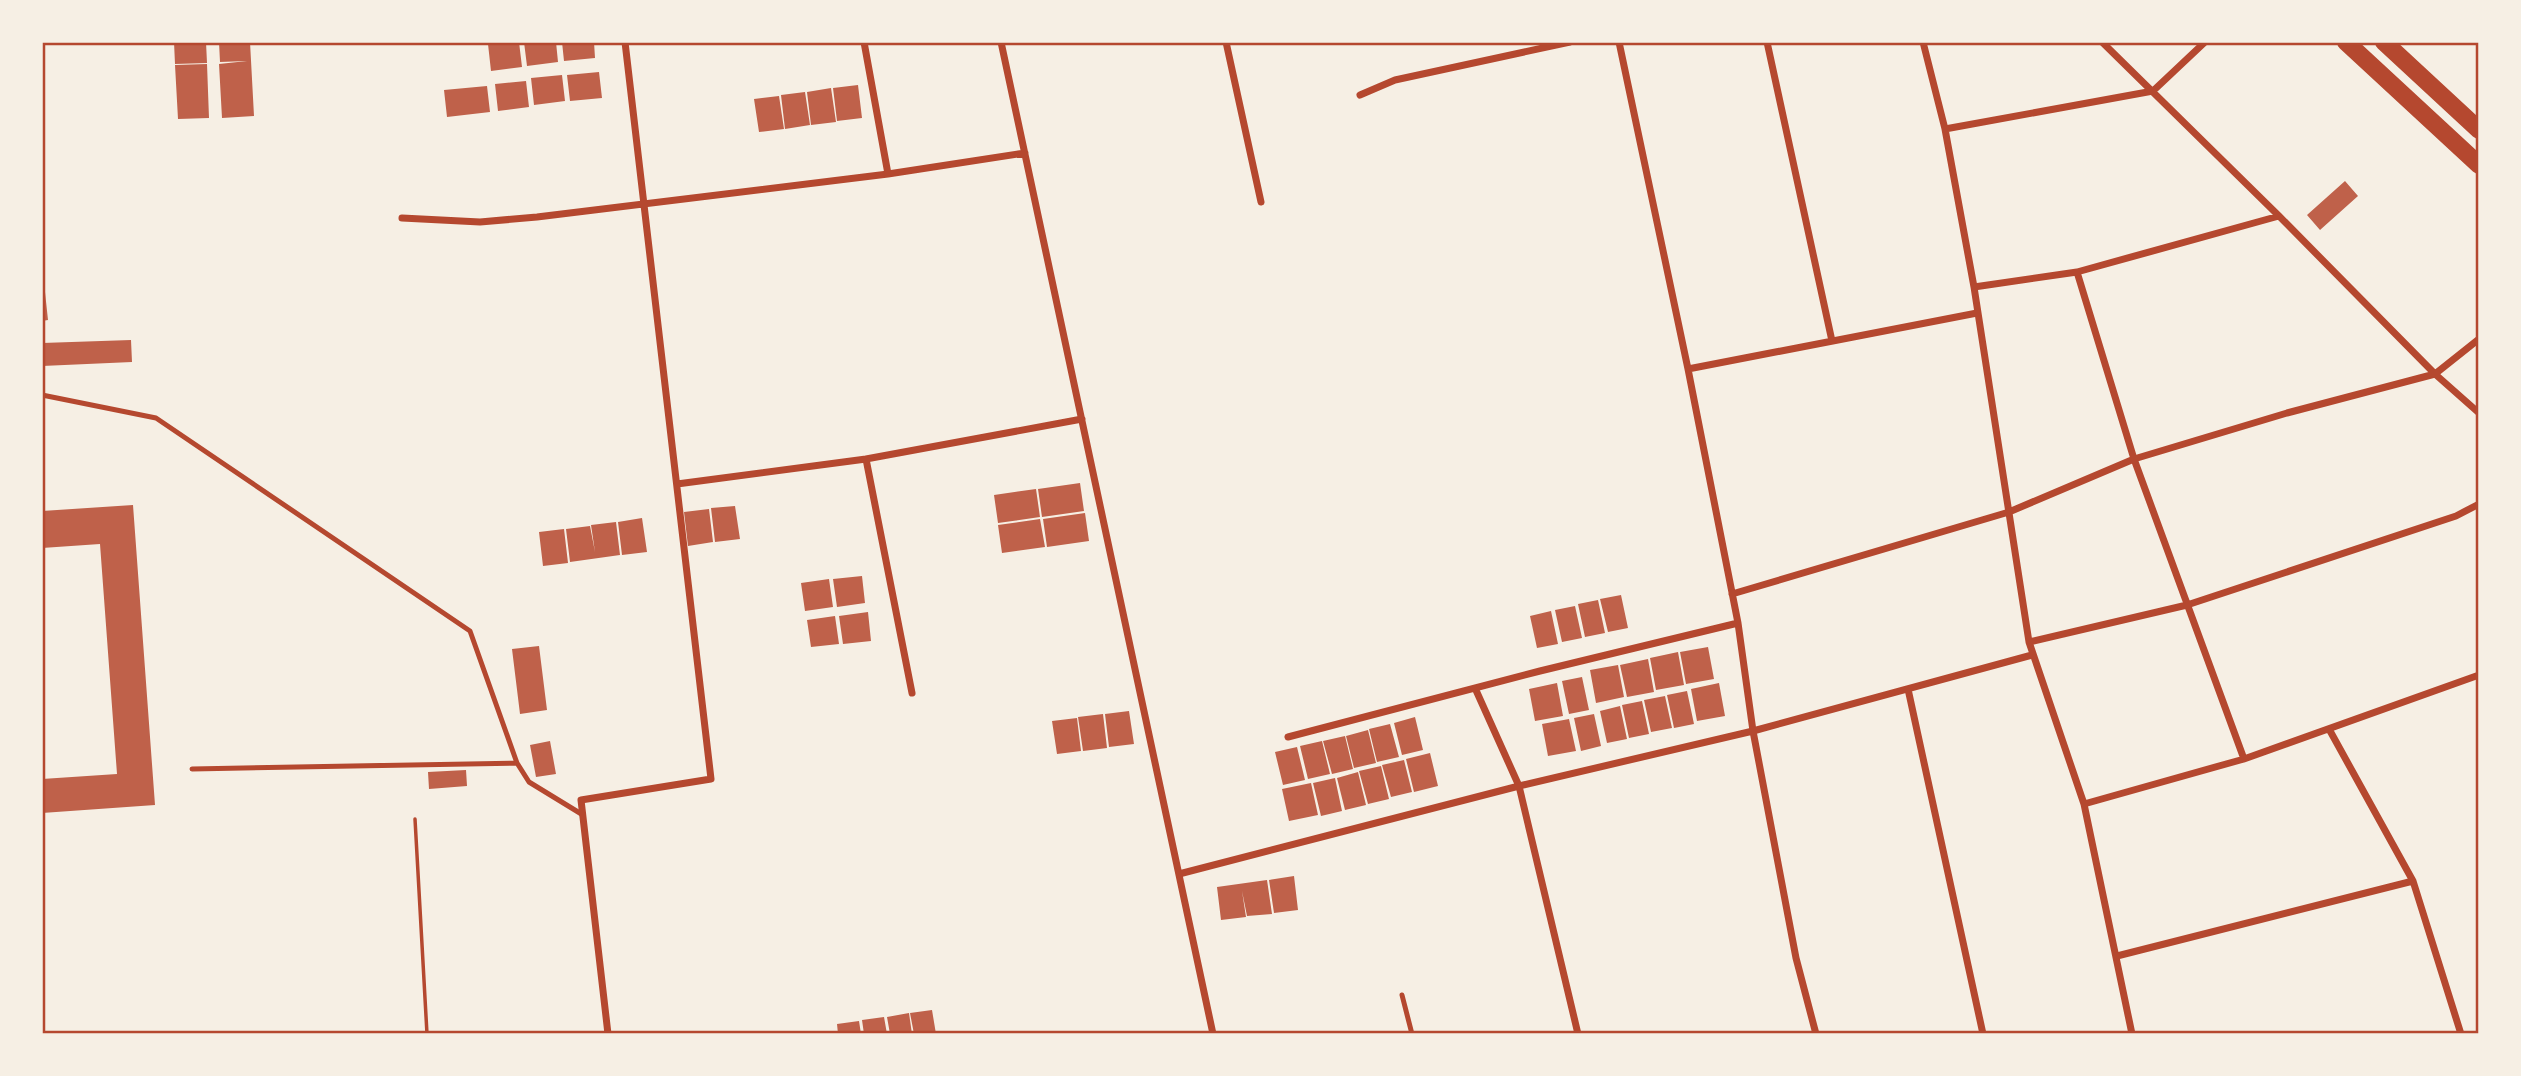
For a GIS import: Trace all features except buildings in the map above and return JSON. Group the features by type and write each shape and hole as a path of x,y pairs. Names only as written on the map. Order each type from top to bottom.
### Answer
{"main road":[{"path":"2346,42 2479,165"},
{"path":"2384,42 2479,130"}],"street":[{"path":"608,1034 581,800 711,779 625,42"},
{"path":"864,42 888,174"},
{"path":"1001,42 1213,1034"},
{"path":"1226,42 1261,202"},
{"path":"1360,96 1395,80 1570,42"},
{"path":"1619,42 1738,623 1753,731 1796,958 1816,1034"},
{"path":"1767,42 1832,341"},
{"path":"1923,42 1945,129 1974,287 2029,642 2084,804 2132,1034"},
{"path":"2102,42 2435,374 2479,413"},
{"path":"1945,129 2153,91 2206,42"},
{"path":"402,218 480,222 644,205 888,174 1025,153"},
{"path":"1974,287 2077,272 2279,216"},
{"path":"2077,272 2134,459 2244,759"},
{"path":"1688,369 1977,313"},
{"path":"1732,594 2009,512 2134,459 2287,413 2435,374 2479,339"},
{"path":"677,484 866,459 1082,419"},
{"path":"866,459 912,693"},
{"path":"2029,642 2187,606 2456,516 2479,504"},
{"path":"1288,737 1738,623"},
{"path":"1179,874 1519,786 1753,731 2032,655"},
{"path":"2084,804 2244,759 2479,675"},
{"path":"1475,688 1519,786 1578,1034"},
{"path":"1908,689 1983,1034"},
{"path":"2329,729 2413,881 2461,1034"},
{"path":"2117,956 2413,881"}],"lane":[{"path":"42,396 156,418 470,631 517,763 529,782 583,815"},
{"path":"192,769 517,763"},
{"path":"1402,995 1412,1034"}],"path":[{"path":"415,819 427,1034"}]}
